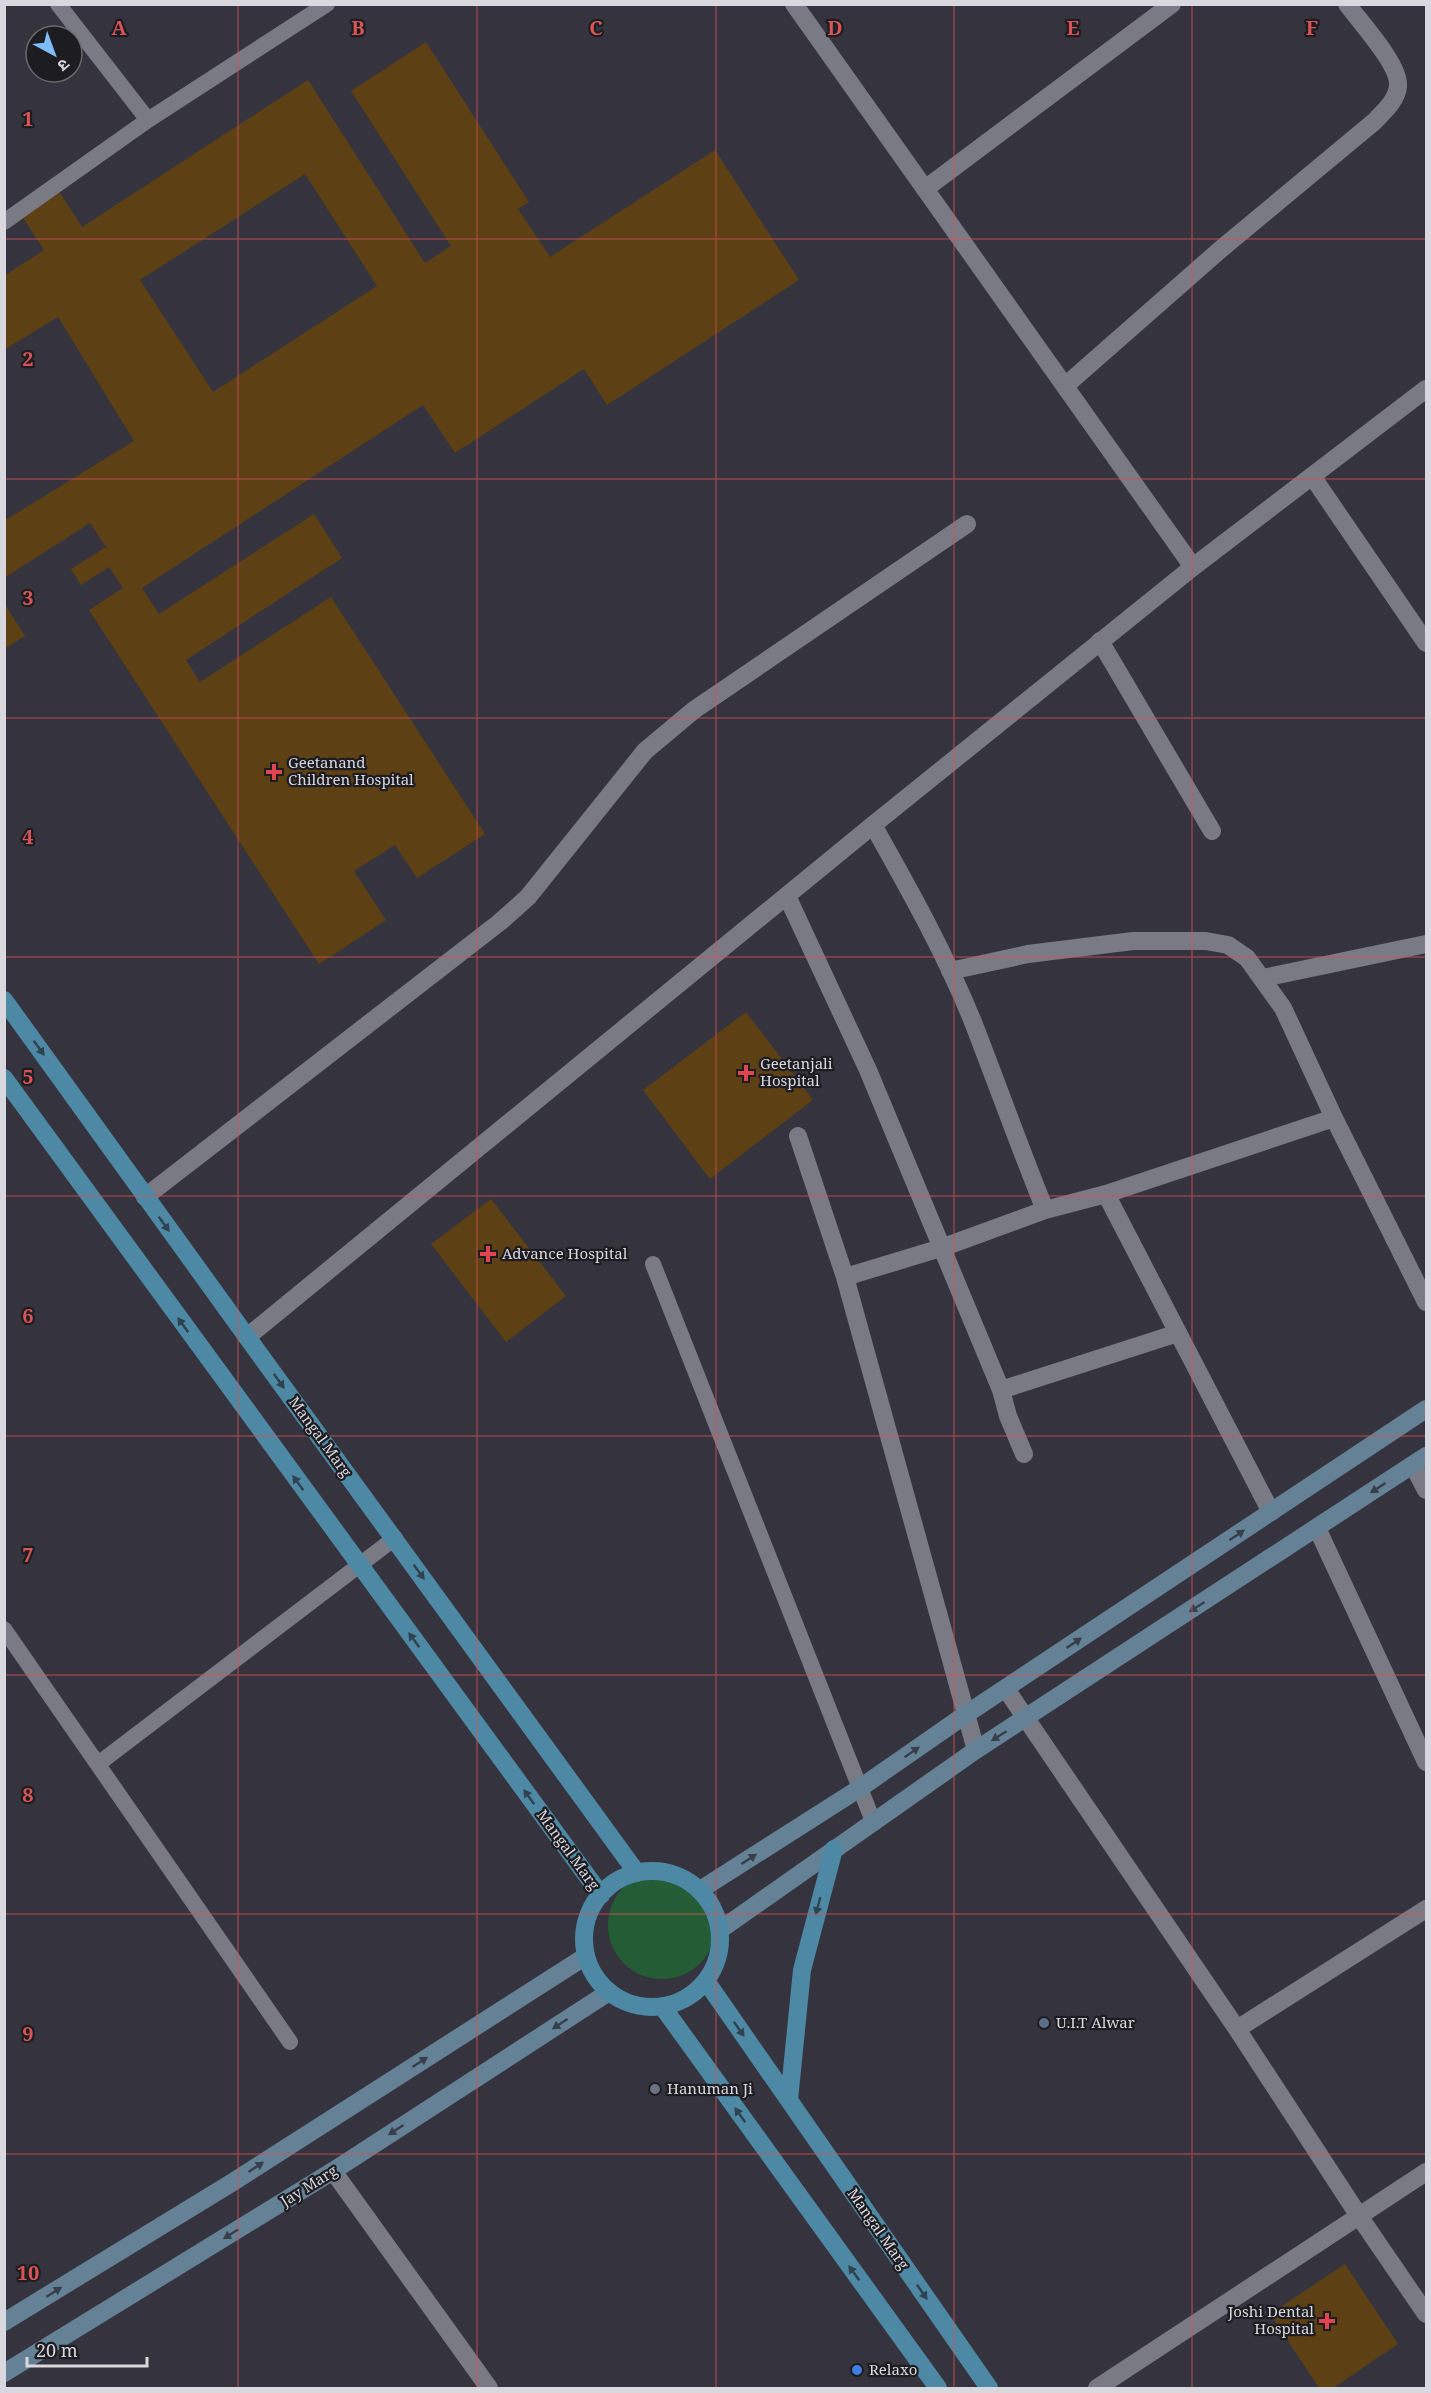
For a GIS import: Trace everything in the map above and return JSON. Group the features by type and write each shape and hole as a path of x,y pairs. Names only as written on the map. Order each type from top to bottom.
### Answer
{"main road":[{"name":"Mangal Marg","path":"8,1013 395,1538 637,1873"},
{"name":"Mangal Marg","path":"4,1078 601,1895"},
{"path":"700,1890 860,1788 965,1715 1426,1409"},
{"path":"720,1930 976,1750 1420,1460"},
{"path":"789,2100 802,1970 834,1849"},
{"path":"659,1871 681,1878 700,1890 713,1908 720,1930 720,1948 715,1965 706,1980 690,1996 662,2006 649,2007 628,2003 609,1992 594,1976 586,1956 584,1934 589,1913 601,1895 617,1881 637,1873 659,1871"},
{"path":"4,2322 233,2182 586,1956"},
{"name":"Mangal Marg","path":"706,1980 989,2388"},
{"name":"Jay Marg","path":"4,2373 333,2171 609,1992"},
{"path":"662,2006 938,2388"}],"street":[{"path":"794,4 1194,567"},
{"path":"925,189 1172,4"},
{"path":"1065,386 1221,249 1375,121 1391,103 1398,86 1394,68 1347,4"},
{"path":"247,1337 1100,641 1426,389"},
{"path":"1312,476 1426,643"},
{"path":"145,1197 500,922 528,897 645,751 670,729 704,703 967,524"},
{"path":"1100,641 1212,831"},
{"path":"873,825 933,933 950,971 972,1021 1045,1210"},
{"path":"787,896 868,1070 1001,1390 1008,1416 1024,1454"},
{"path":"950,971 1028,954 1133,941 1182,940 1228,945 1247,958 1283,1008 1334,1118 1426,1302"},
{"path":"1263,978 1426,944"},
{"path":"845,1276 941,1248 1045,1210 1106,1194 1334,1118"},
{"path":"798,1136 845,1276 976,1750"},
{"path":"1106,1194 1271,1512"},
{"path":"1001,1390 1178,1334"},
{"path":"1420,1460 1426,1490"},
{"path":"1317,1528 1426,1762"},
{"path":"1005,1689 1237,2029 1426,2314"},
{"path":"1237,2029 1426,1909"},
{"path":"333,2171 489,2388"},
{"path":"1097,2388 1426,2172"}],"lane":[{"path":"58,4 148,120"},
{"path":"4,222 148,120 327,4"},
{"path":"653,1264 873,1821"},
{"path":"98,1764 395,1538"},
{"path":"4,1629 290,2042"}],"green space":[{"path":"662,1871 683,1875 700,1887 712,1904 716,1925 712,1946 700,1963 683,1975 662,1979 641,1975 624,1963 612,1946 608,1925 612,1904 624,1887 641,1875"}],"building":[{"path":"426,42 529,202 518,209 550,257 715,150 799,280 607,405 584,369 455,453 423,405 142,588 159,614 314,514 342,558 186,660 200,682 331,597 485,834 417,878 395,845 354,871 386,920 319,964 89,610 123,588 109,567 81,585 71,569 106,547 90,523 4,578 4,521 134,441 58,317 4,350 4,276 44,250 18,210 55,185 82,227 308,80 425,263 451,246 351,91","holes":["305,174 377,286 213,392 140,280"]},
{"path":"4,603 25,636 4,649"},
{"path":"746,1012 813,1100 710,1179 643,1090"},
{"path":"491,1199 566,1296 506,1342 431,1244"},
{"path":"1345,2264 1398,2344 1333,2388 1319,2388 1270,2314"}],"place":[{"name":"Geetanand Children Hospital","path":"274,772"},
{"name":"Geetanjali Hospital","path":"746,1073"},
{"name":"Advance Hospital","path":"488,1254"},
{"name":"U.I.T Alwar","path":"1044,2023"},
{"name":"Hanuman Ji","path":"655,2089"},
{"name":"Joshi Dental Hospital","path":"1327,2321"},
{"name":"Relaxo","path":"857,2370"}]}
